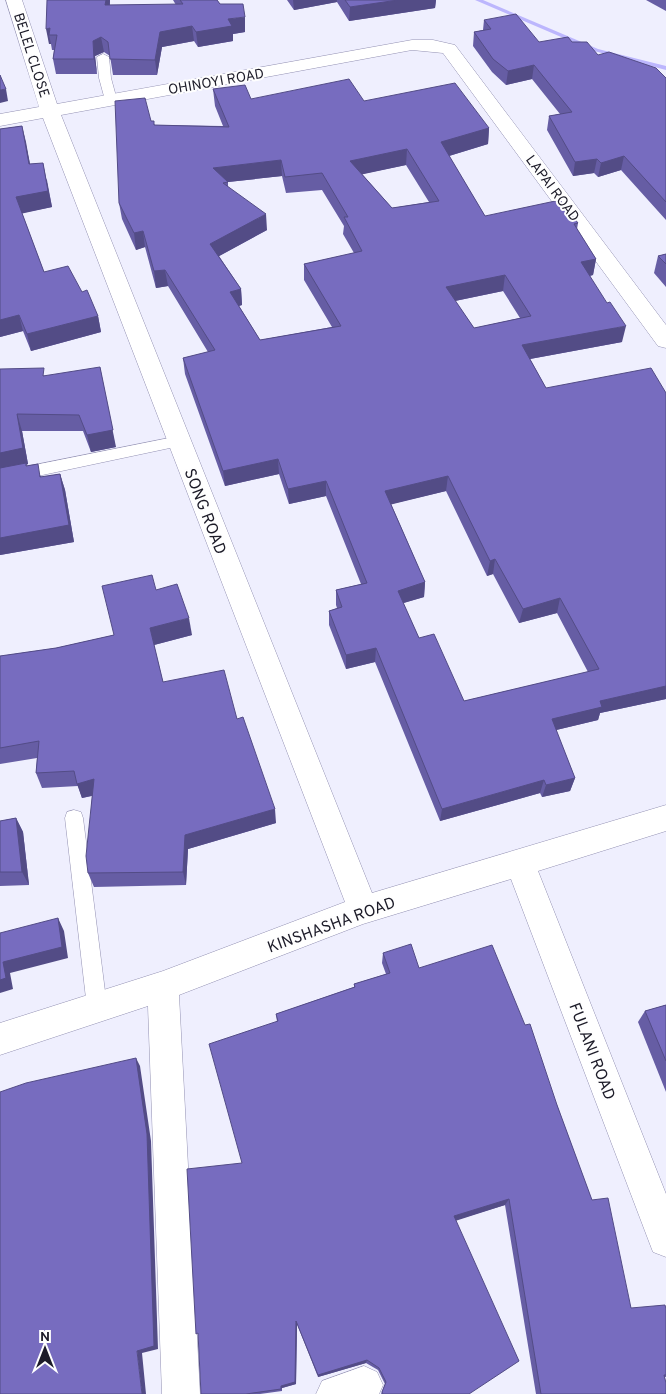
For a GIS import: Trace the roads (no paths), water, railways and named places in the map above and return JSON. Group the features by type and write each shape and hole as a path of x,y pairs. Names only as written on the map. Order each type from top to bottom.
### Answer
{"street":[{"name":"BELEL CLOSE","path":"14,0 50,111"},
{"name":"OHINOYI ROAD","path":"0,120 412,45 433,45"},
{"name":"LAPAI ROAD","path":"433,45 450,49 666,342"},
{"name":"SONG ROAD","path":"50,111 363,910"},
{"name":"KINSHASHA ROAD","path":"0,1039 163,986 363,910 666,818"},
{"name":"FULANI ROAD","path":"520,863 666,1239"},
{"path":"163,986 181,1394"}],"lane":[{"path":"103,57 104,78 111,100"},
{"path":"0,478 179,441"},
{"path":"74,818 97,1007"}],"waterway":[{"path":"478,0 596,50 666,68"}]}
